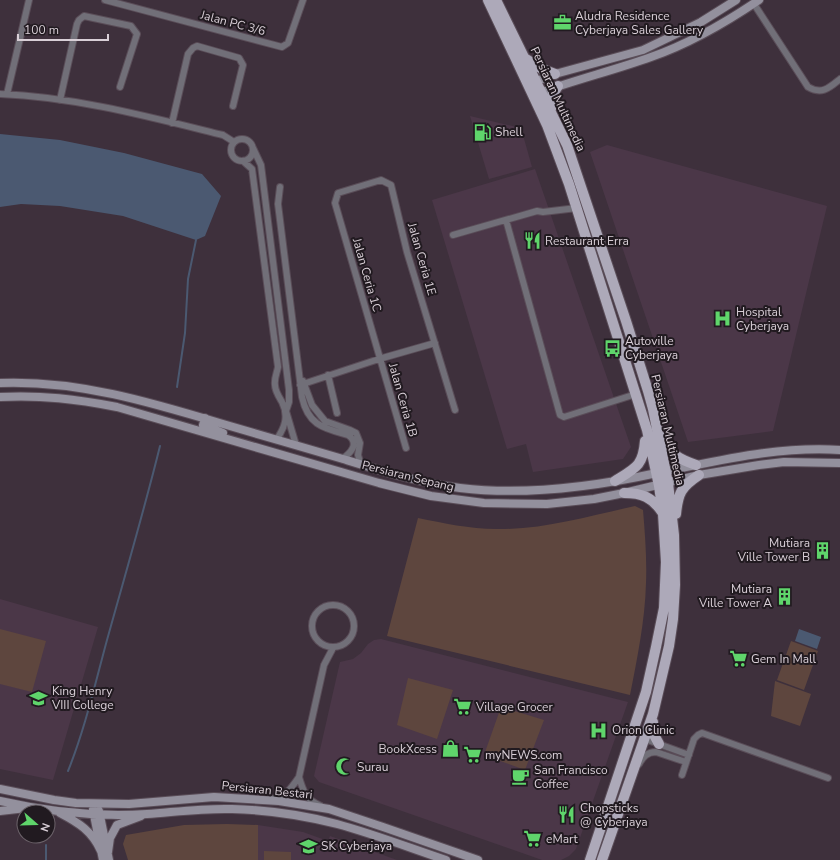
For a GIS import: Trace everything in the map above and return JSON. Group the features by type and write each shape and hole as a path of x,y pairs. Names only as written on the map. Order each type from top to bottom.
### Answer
{"main road":[{"name":"Persiaran Multimedia","path":"488,0 557,147 661,472"},
{"name":"Persiaran Multimedia","path":"496,0 537,81 567,145 632,339 653,409 661,472 674,535 673,619 669,646 653,714 602,860"},
{"path":"526,59 542,69 555,74"},
{"path":"551,110 552,96 558,86"},
{"path":"653,409 668,448 676,456 696,465"},
{"path":"615,481 633,469 641,461 644,453 647,430"},
{"path":"674,535 677,498 681,489 699,475"},
{"name":"Persiaran Multimedia","path":"590,860 618,772 646,692 664,608 666,562 663,484"},
{"path":"624,494 640,494 647,497 663,514"},
{"path":"653,714 653,733 659,744"},
{"path":"618,772 627,762 636,740 638,738 645,739"},
{"path":"583,860 596,839"}],"street":[{"path":"29,0 3,94 29,95 115,108 223,136 234,142"},
{"name":"Jalan PC 3/6","path":"105,0 282,47 288,44 303,0"},
{"path":"537,81 555,74 643,50 701,22 736,0"},
{"path":"542,92 652,57 702,35 733,18 756,2 808,87 817,91 823,90 829,88 840,79"},
{"path":"60,100 77,24 84,16 131,26 137,34 120,87"},
{"path":"172,123 188,54 197,46 239,58 242,61 243,65 233,106"},
{"path":"276,440 283,431 286,411 289,402 290,390 261,166 251,143 246,139 240,139 234,142 231,148 232,154 236,159 243,161 252,169 278,366 275,376 275,385 277,393 286,411 296,445"},
{"path":"243,161 250,157 253,148"},
{"name":"Jalan Ceria 1C","path":"379,359 335,203 338,193 380,180 386,182"},
{"name":"Jalan Ceria 1E","path":"386,182 390,185 407,252 455,410"},
{"path":"280,187 278,204 304,409 315,422 322,427 348,435 352,438 354,443 353,449 342,459"},
{"path":"453,235 537,211 543,212 577,208"},
{"path":"506,220 560,415 564,416 636,394"},
{"path":"302,385 328,375 435,343"},
{"name":"Jalan Ceria 1B","path":"379,359 406,448"},
{"path":"328,375 337,413"},
{"name":"Persiaran Sepang","path":"0,383 47,383 120,394 361,465 433,484 485,490 546,490 592,485 742,455 802,450 840,450"},
{"path":"302,385 312,405 325,421 356,433 360,443 358,455 361,465"},
{"name":"Persiaran Sepang","path":"0,397 35,396 69,399 117,407 380,483 445,498 484,503 547,504 624,494 699,475 759,464 784,462 840,463"},
{"path":"205,418 203,425 205,427 246,440 291,457"},
{"path":"270,800 283,795 291,789 299,777 324,665 324,651 314,635 312,624 313,618 320,609 331,605 337,605 347,610 354,620 354,632 348,642 333,648 321,644"},
{"path":"324,665 333,648"},
{"path":"668,756 678,765 682,774 693,743 698,735 702,733 828,778"},
{"path":"645,739 689,755"},
{"path":"672,749 684,749 693,743"},
{"path":"632,775 646,755 651,752 656,752 686,762"},
{"path":"299,777 302,790 307,797 317,804 329,809"},
{"name":"Persiaran Bestari","path":"0,789 54,800 95,804 136,804 185,798 214,797 270,800 329,809 478,860"},
{"path":"237,809 239,803 246,798"},
{"name":"Persiaran Bestari","path":"0,801 16,804"},
{"path":"95,804 106,854"},
{"name":"Persiaran Bestari","path":"57,811 96,814 146,814 193,810 237,809 292,815 338,824 446,860"},
{"path":"0,811 16,810"},
{"path":"57,811 81,824 106,854"},
{"path":"103,860 110,838 117,825 146,814"},
{"path":"447,849 450,860"}],"shaded area":[{"path":"470,116 521,128 532,167 489,179"},
{"name":"Hospital Cyberjaya","path":"607,145 827,206 773,431 688,442 590,152"},
{"name":"Autoville Cyberjaya","path":"535,169 631,447 623,459 533,472 526,444 507,449 432,200"},
{"path":"635,506 643,510 646,546 646,574 642,626 630,695 387,636 418,518 476,528 514,529 566,522"},
{"name":"King Henry VIII College","path":"0,599 98,627 53,780 0,769"},
{"path":"0,629 46,641 32,692 0,684"},
{"path":"381,639 628,702 576,849 569,856 561,860 542,860 319,782 314,776 340,662 353,659 361,653 368,644 374,640"},
{"path":"791,641 818,651 804,690 777,680"},
{"path":"408,678 453,690 437,739 397,725"},
{"path":"775,681 811,694 800,726 771,716"},
{"path":"501,707 544,720 525,770 484,755"},
{"path":"184,825 258,825 258,860 128,860 123,844 126,835"},
{"name":"SK Cyberjaya","path":"258,825 303,832 328,841 330,836 397,860 258,860"},
{"path":"264,851 291,852 291,860 264,860"}],"water":[{"path":"0,134 60,140 124,153 202,174 221,196 205,236 196,240 123,216 60,206 21,204 0,207"},
{"path":"799,629 821,637 817,649 795,641"}],"waterway":[{"path":"177,387 185,333 188,279 196,240"},
{"path":"68,771 80,739 160,446"},
{"path":"46,845 46,860"}],"place":[{"name":"Aludra Residence Cyberjaya Sales Gallery","path":"562,23"},
{"name":"Shell","path":"482,132"},
{"name":"Restaurant Erra","path":"532,241"},
{"name":"Hospital Cyberjaya","path":"723,319"},
{"name":"Autoville Cyberjaya","path":"612,348"},
{"name":"Mutiara Ville Tower B","path":"823,550"},
{"name":"Mutiara Ville Tower A","path":"785,596"},
{"name":"Gem In Mall","path":"738,659"},
{"name":"King Henry VIII College","path":"39,698"},
{"name":"Village Grocer","path":"463,707"},
{"name":"Orion Clinic","path":"599,730"},
{"name":"BookXcess","path":"450,749"},
{"name":"myNEWS.com","path":"472,755"},
{"name":"Surau","path":"344,767"},
{"name":"San Francisco Coffee","path":"521,777"},
{"name":"Chopsticks @ Cyberjaya","path":"567,815"},
{"name":"eMart","path":"533,839"},
{"name":"SK Cyberjaya","path":"308,846"}]}
